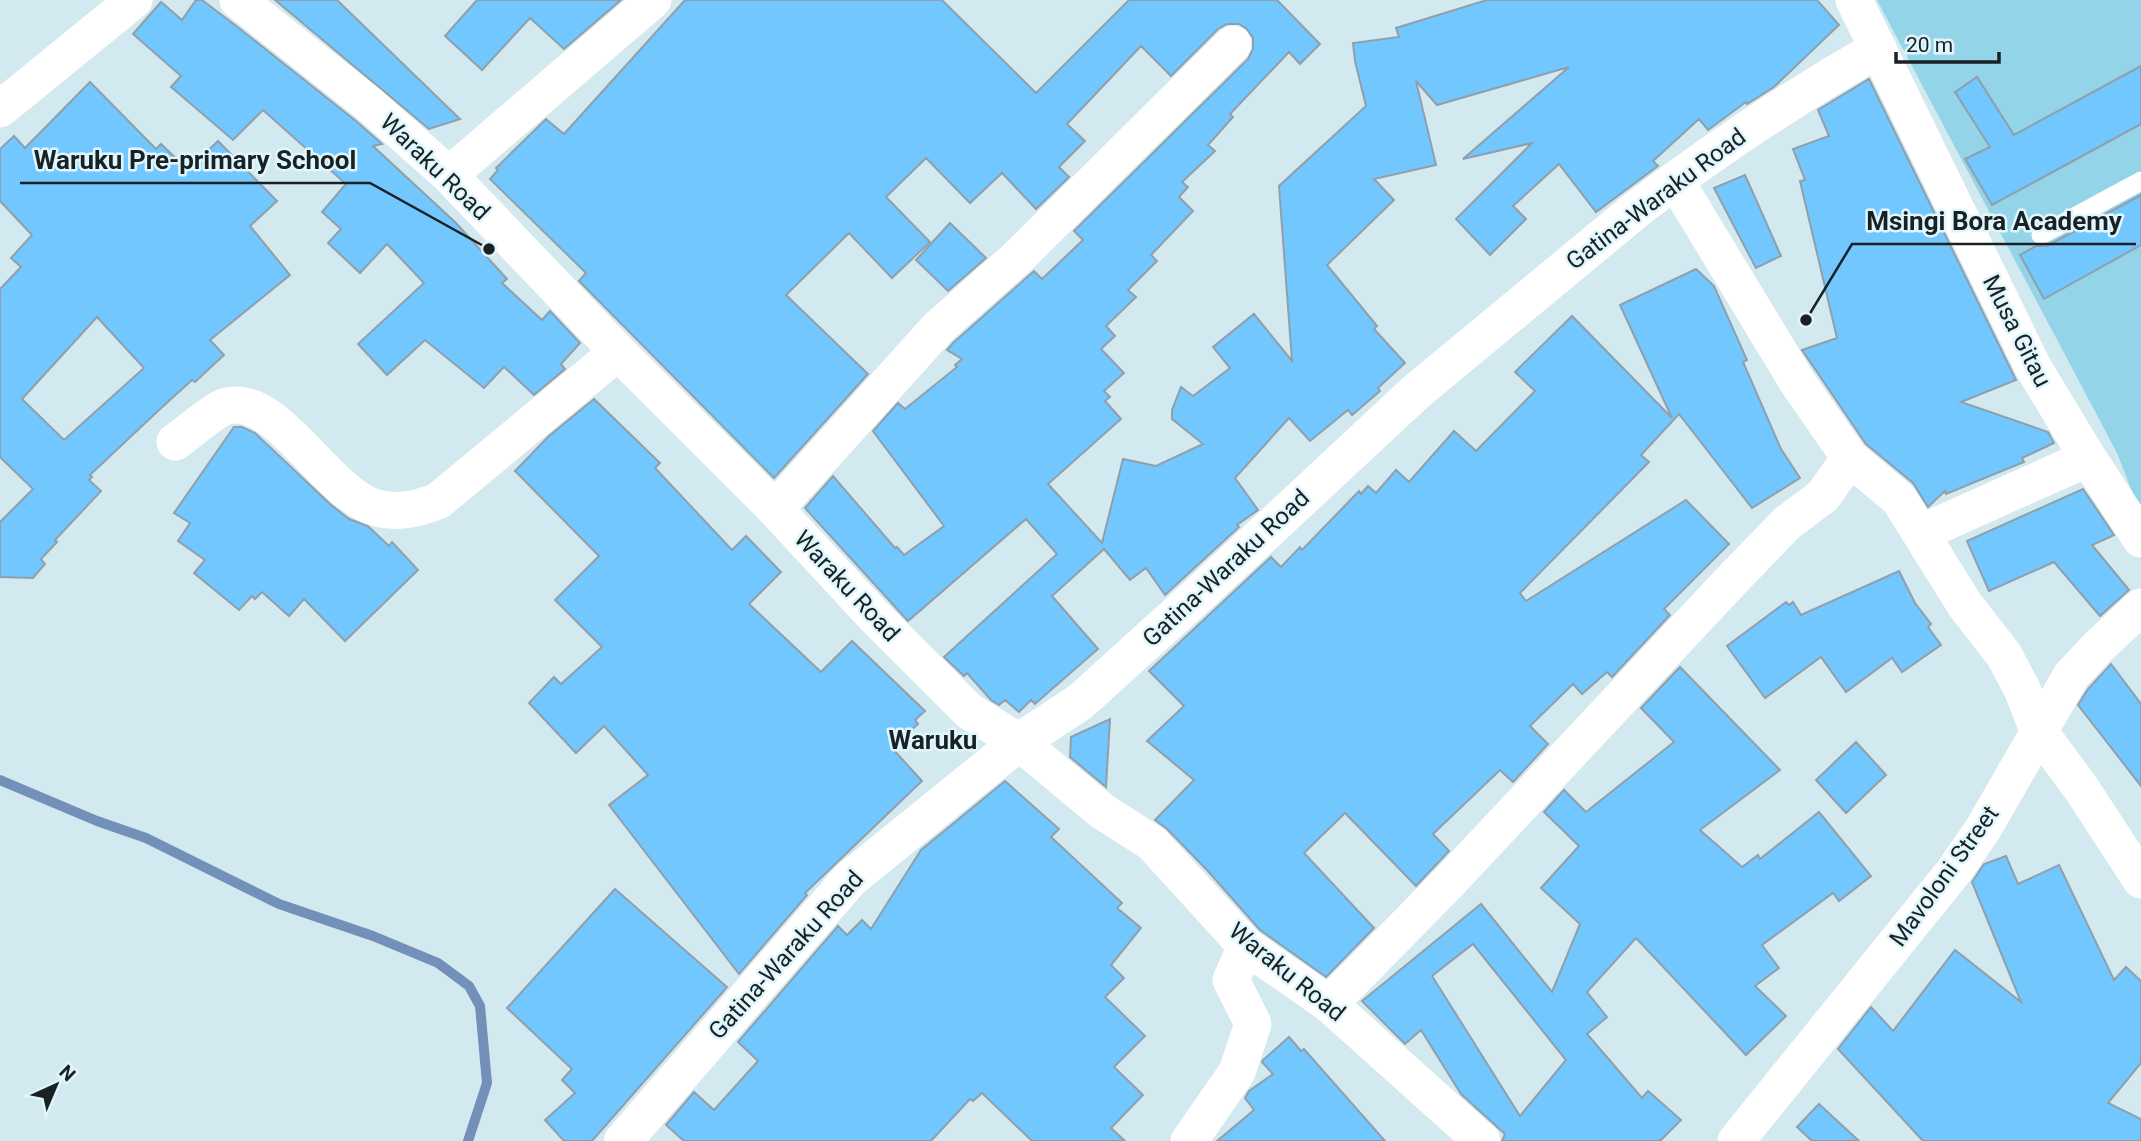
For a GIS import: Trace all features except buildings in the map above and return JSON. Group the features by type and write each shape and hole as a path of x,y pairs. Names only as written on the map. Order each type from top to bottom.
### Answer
{"street":[{"path":"0,109 134,0"},
{"name":"Waraku Road","path":"238,0 370,104 449,175 969,711 1019,742 1102,811 1152,843 1246,946 1329,1004 1482,1141"},
{"path":"449,175 653,0"},
{"name":"Musa Gitau","path":"1854,0 2033,367 2141,539"},
{"path":"775,509 938,328 1017,258 1233,44"},
{"name":"Gatina-Waraku Road","path":"623,1141 850,879 1019,742 1080,702 1417,391 1675,180 1800,94 1878,48"},
{"path":"1675,180 1798,383 1850,458 1899,499 1965,606 2004,655 2022,689 2038,730 2081,788 2141,880"},
{"path":"175,442 225,406 245,404 265,414 358,501 380,509 410,511 438,501 618,352"},
{"path":"1329,1004 1448,883 1787,523 1823,496 1850,458"},
{"path":"1922,533 2088,458"},
{"name":"Mavoloni Street","path":"1736,1141 1954,871 1983,830 2071,676 2097,648 2139,614"},
{"path":"1189,1141 1237,1072 1253,1024 1231,980 1246,946"}],"lane":[{"path":"2041,235 2141,181"}],"shaded area":[{"path":"1877,0 2141,0 2141,514 2117,453"}],"waterway":[{"path":"0,780 97,821 146,838 279,904 373,936 438,963 469,986 480,1006 487,1083 468,1141"}],"place":[{"name":"Waruku Pre-primary School","path":"489,249"},
{"name":"Msingi Bora Academy","path":"1806,320"}],"district":[{"name":"Waruku","path":"933,740"}]}
